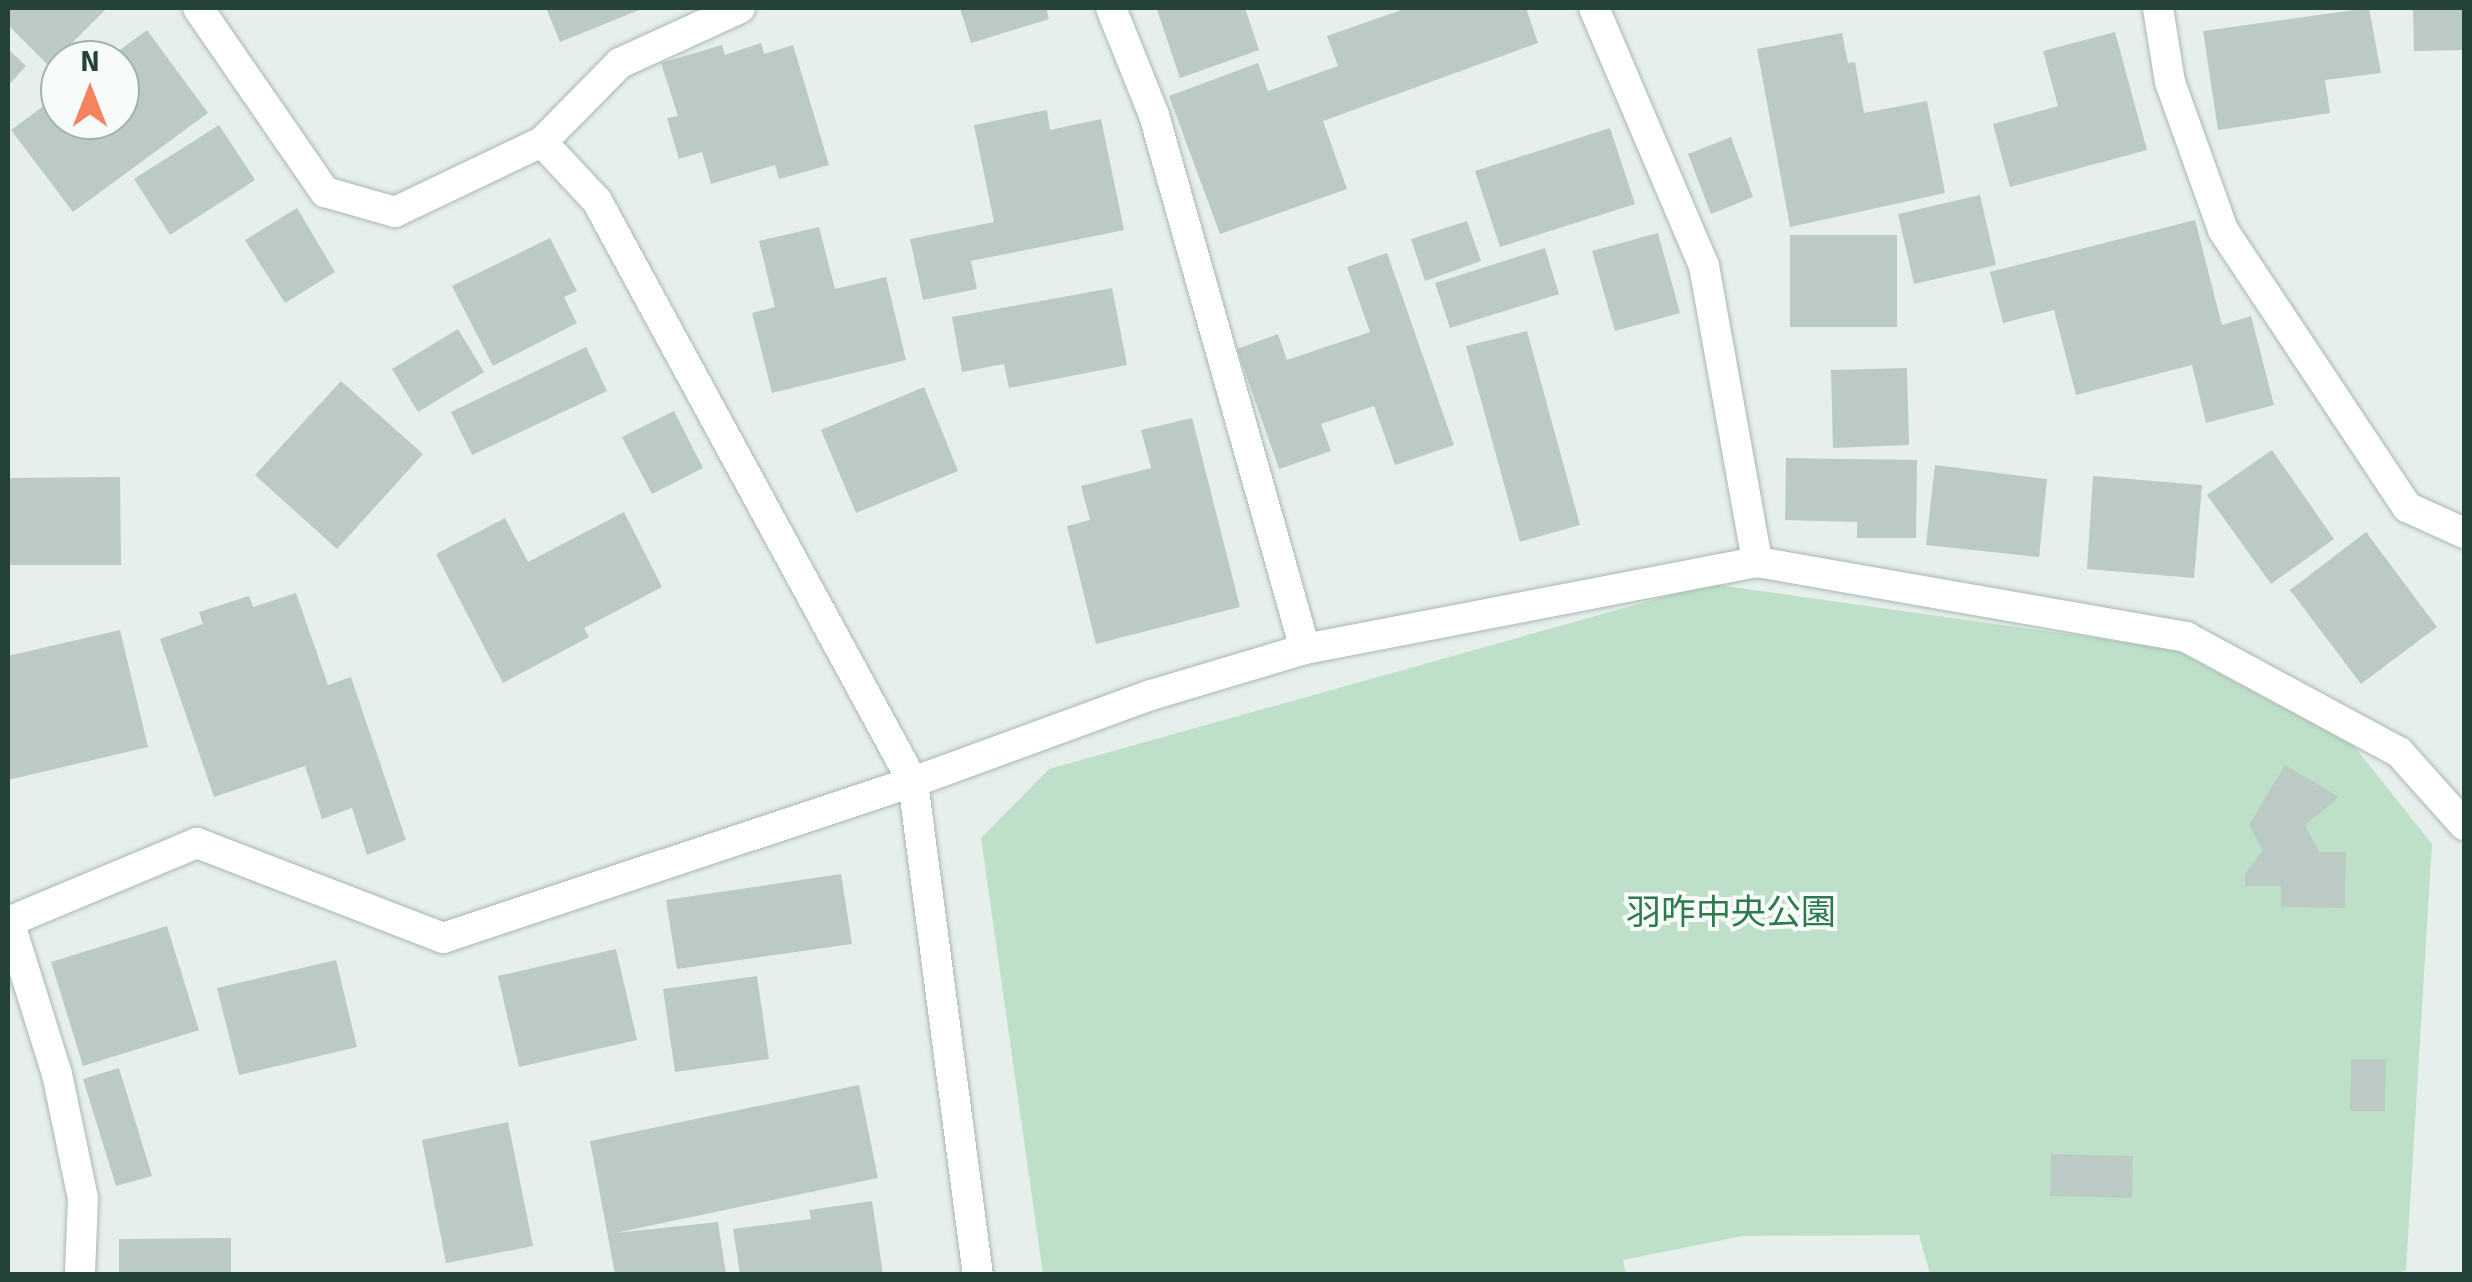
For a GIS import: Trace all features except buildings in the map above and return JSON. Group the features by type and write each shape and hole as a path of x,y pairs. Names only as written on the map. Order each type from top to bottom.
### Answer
{"street":[{"path":"198,8 325,192 395,212 542,142 620,63 740,8"},
{"path":"1111,8 1154,114 1305,649"},
{"path":"1594,8 1704,266 1757,562"},
{"path":"2158,8 2170,82 2223,230 2407,507 2464,533"},
{"path":"542,142 597,200 913,782 978,1274"},
{"path":"80,1274 83,1198 58,1074 8,922 197,842 443,938 913,782 1151,694 1305,649 1757,562 2186,637 2399,752 2464,825"}],"green space":[{"name":"羽咋中央公園","path":"1710,584 2174,649 2354,746 2432,844 2406,1270 2394,1274 1930,1274 1919,1235 1743,1236 1623,1260 1626,1274 1043,1274 981,838 1049,769"}]}
